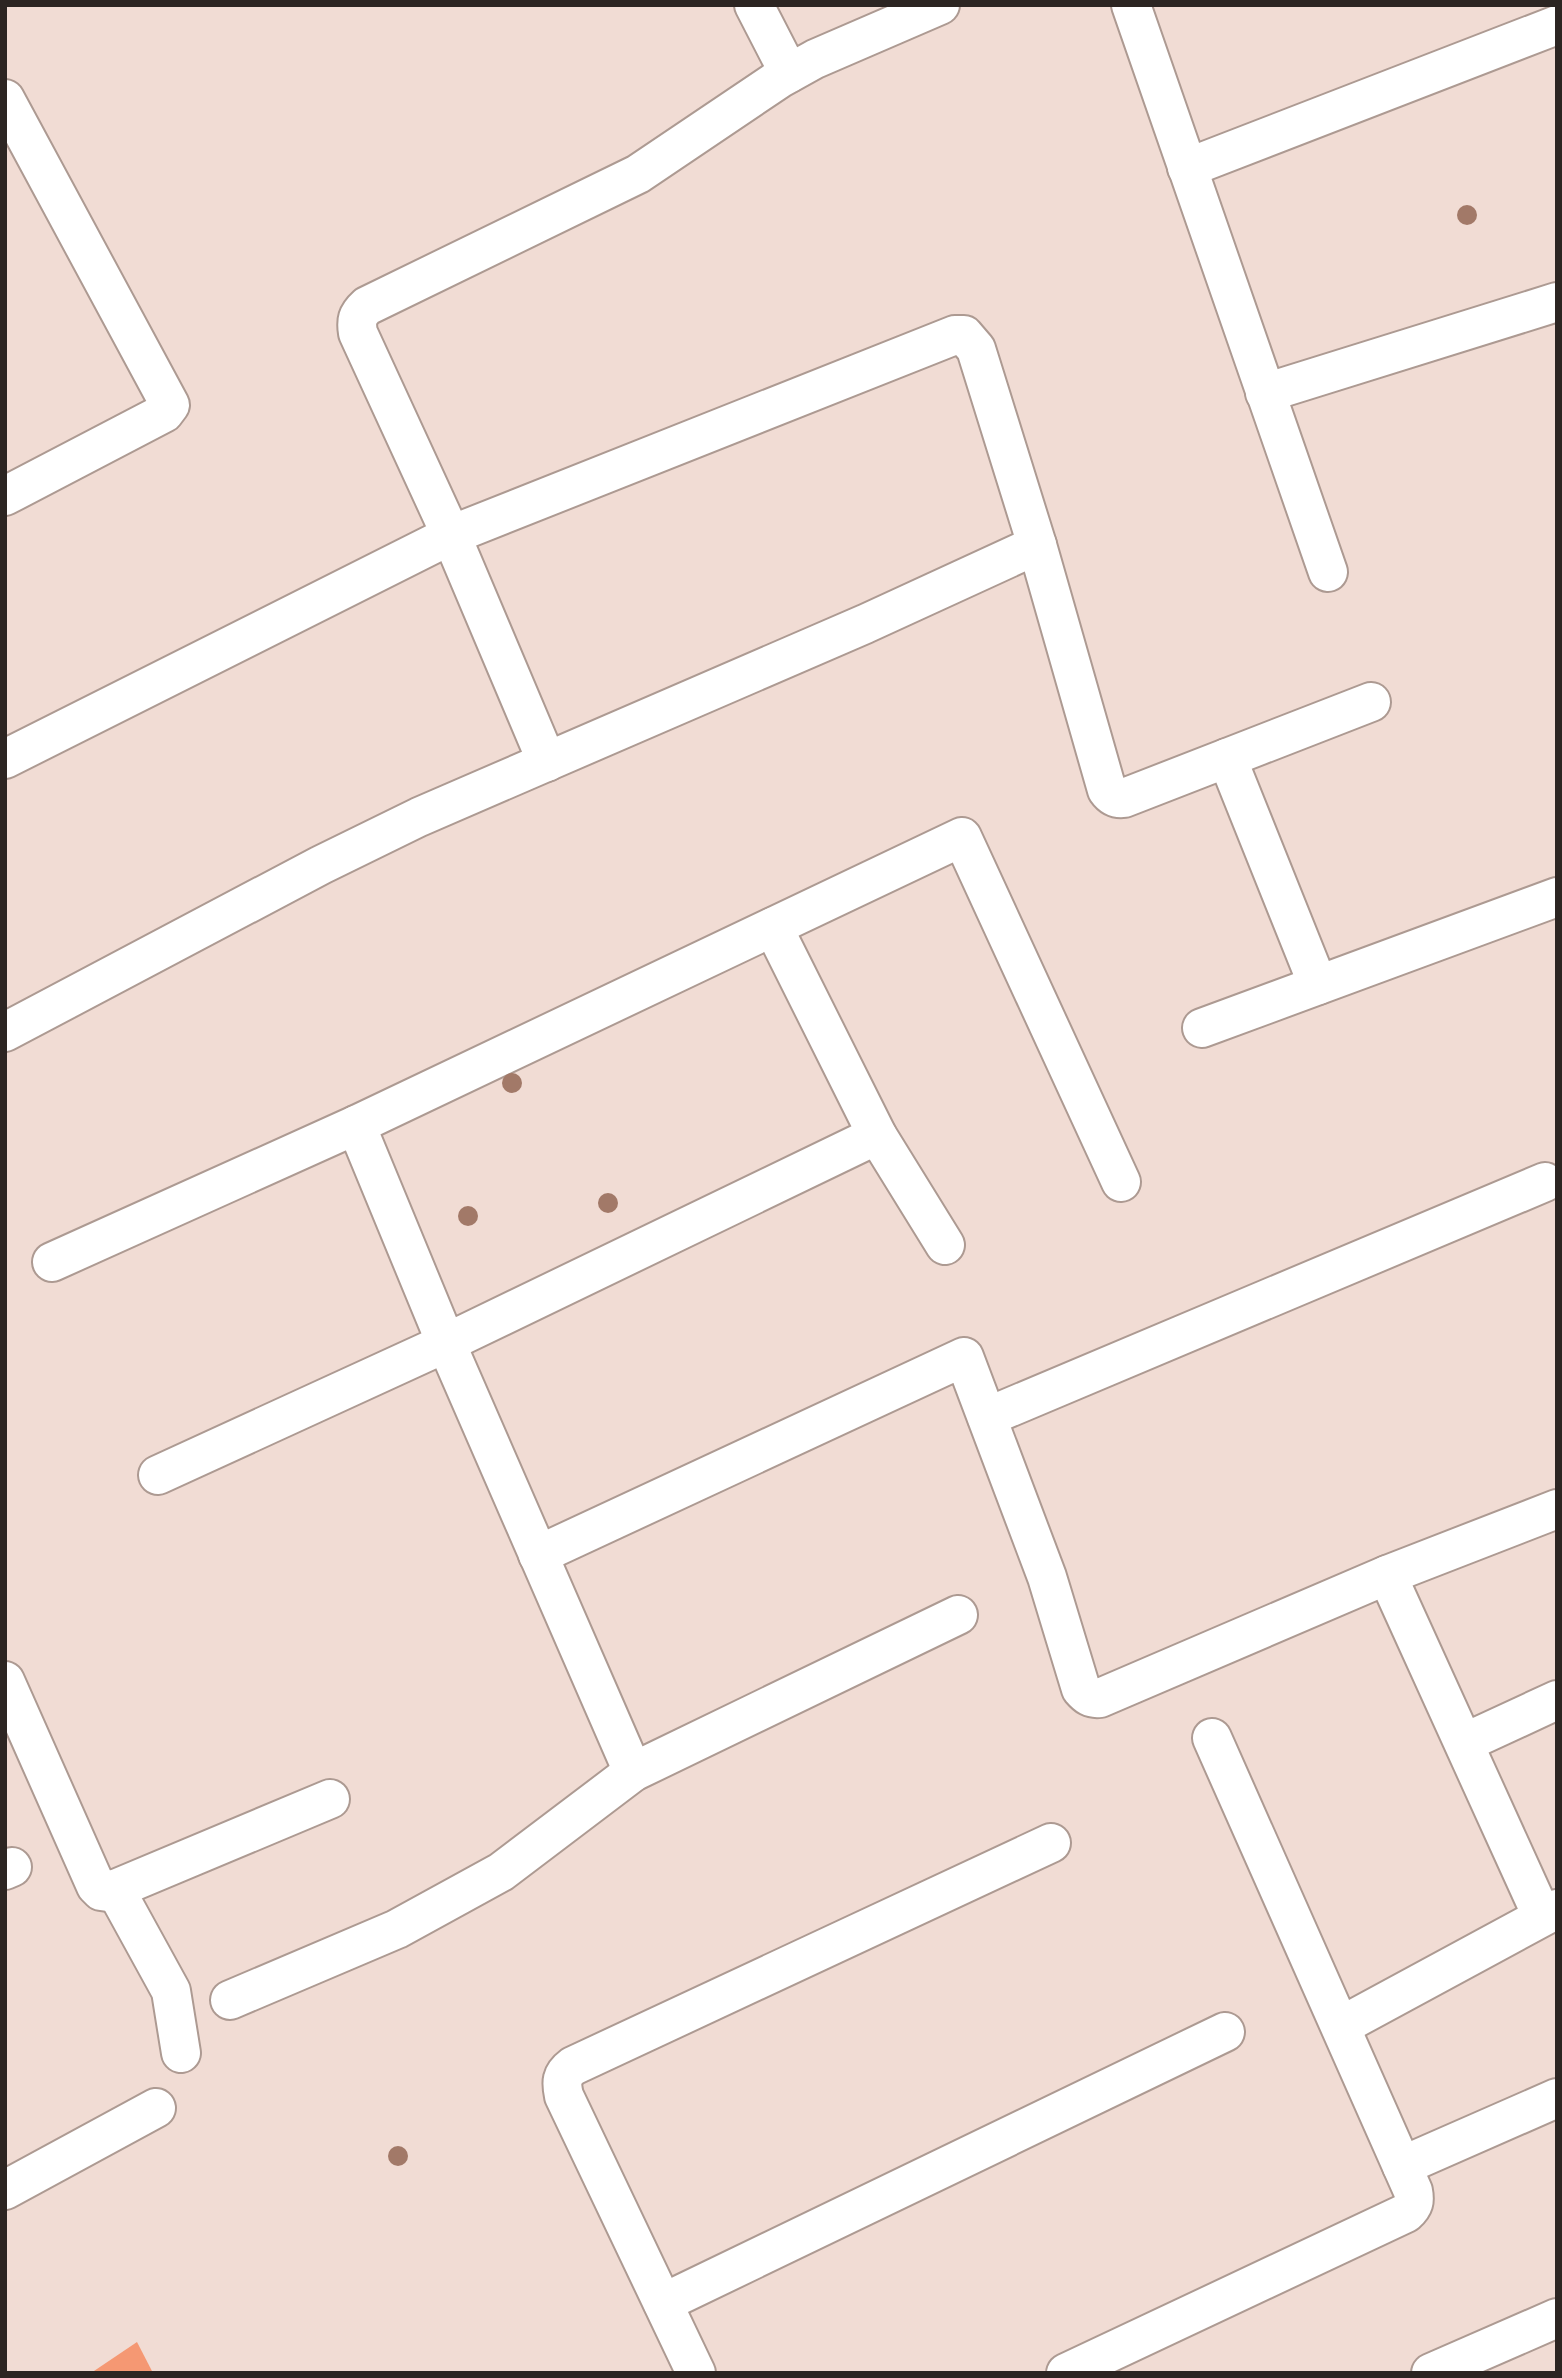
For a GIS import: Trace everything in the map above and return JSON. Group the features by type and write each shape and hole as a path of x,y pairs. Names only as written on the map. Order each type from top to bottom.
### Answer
{"street":[{"path":"754,5 789,73"},
{"path":"547,762 451,535 358,333 356,322 360,313 367,306 638,174 789,73 815,59 940,5"},
{"path":"1131,5 1328,572"},
{"path":"1187,168 1557,25"},
{"path":"5,100 170,405 164,413 5,496"},
{"path":"1265,393 1557,302"},
{"path":"5,759 451,535 955,335 964,335 976,349 1111,796 1116,799 1124,798 1370,702"},
{"path":"5,1032 321,865 419,817 865,624 1037,545"},
{"path":"1227,758 1318,985"},
{"path":"52,1262 356,1125 962,837 1121,1182"},
{"path":"1202,1028 1557,897"},
{"path":"773,927 877,1135 945,1245"},
{"path":"356,1125 446,1343 633,1772"},
{"path":"158,1475 446,1343 877,1135"},
{"path":"987,1417 1545,1182"},
{"path":"538,1555 964,1357 1048,1577 1081,1689 1087,1696 1100,1698 1387,1574 1557,1509"},
{"path":"1341,2026 1550,1912 1464,1743 1387,1574"},
{"path":"230,2000 397,1929 501,1872 633,1772 958,1615"},
{"path":"5,1681 96,1886 101,1891 114,1889 330,1799"},
{"path":"1464,1743 1557,1700"},
{"path":"1066,2373 1406,2213 1413,2207 1415,2200 1341,2026 1212,1738"},
{"path":"696,2373 564,2096 561,2082 565,2072 1051,1843"},
{"path":"114,1889 171,1991 181,2053"},
{"path":"663,2302 1224,2032"},
{"path":"1402,2166 1557,2098"},
{"path":"5,2190 156,2108"},
{"path":"1431,2373 1557,2318"}],"shaded area":[{"path":"137,2342 153,2373 91,2373"}]}
